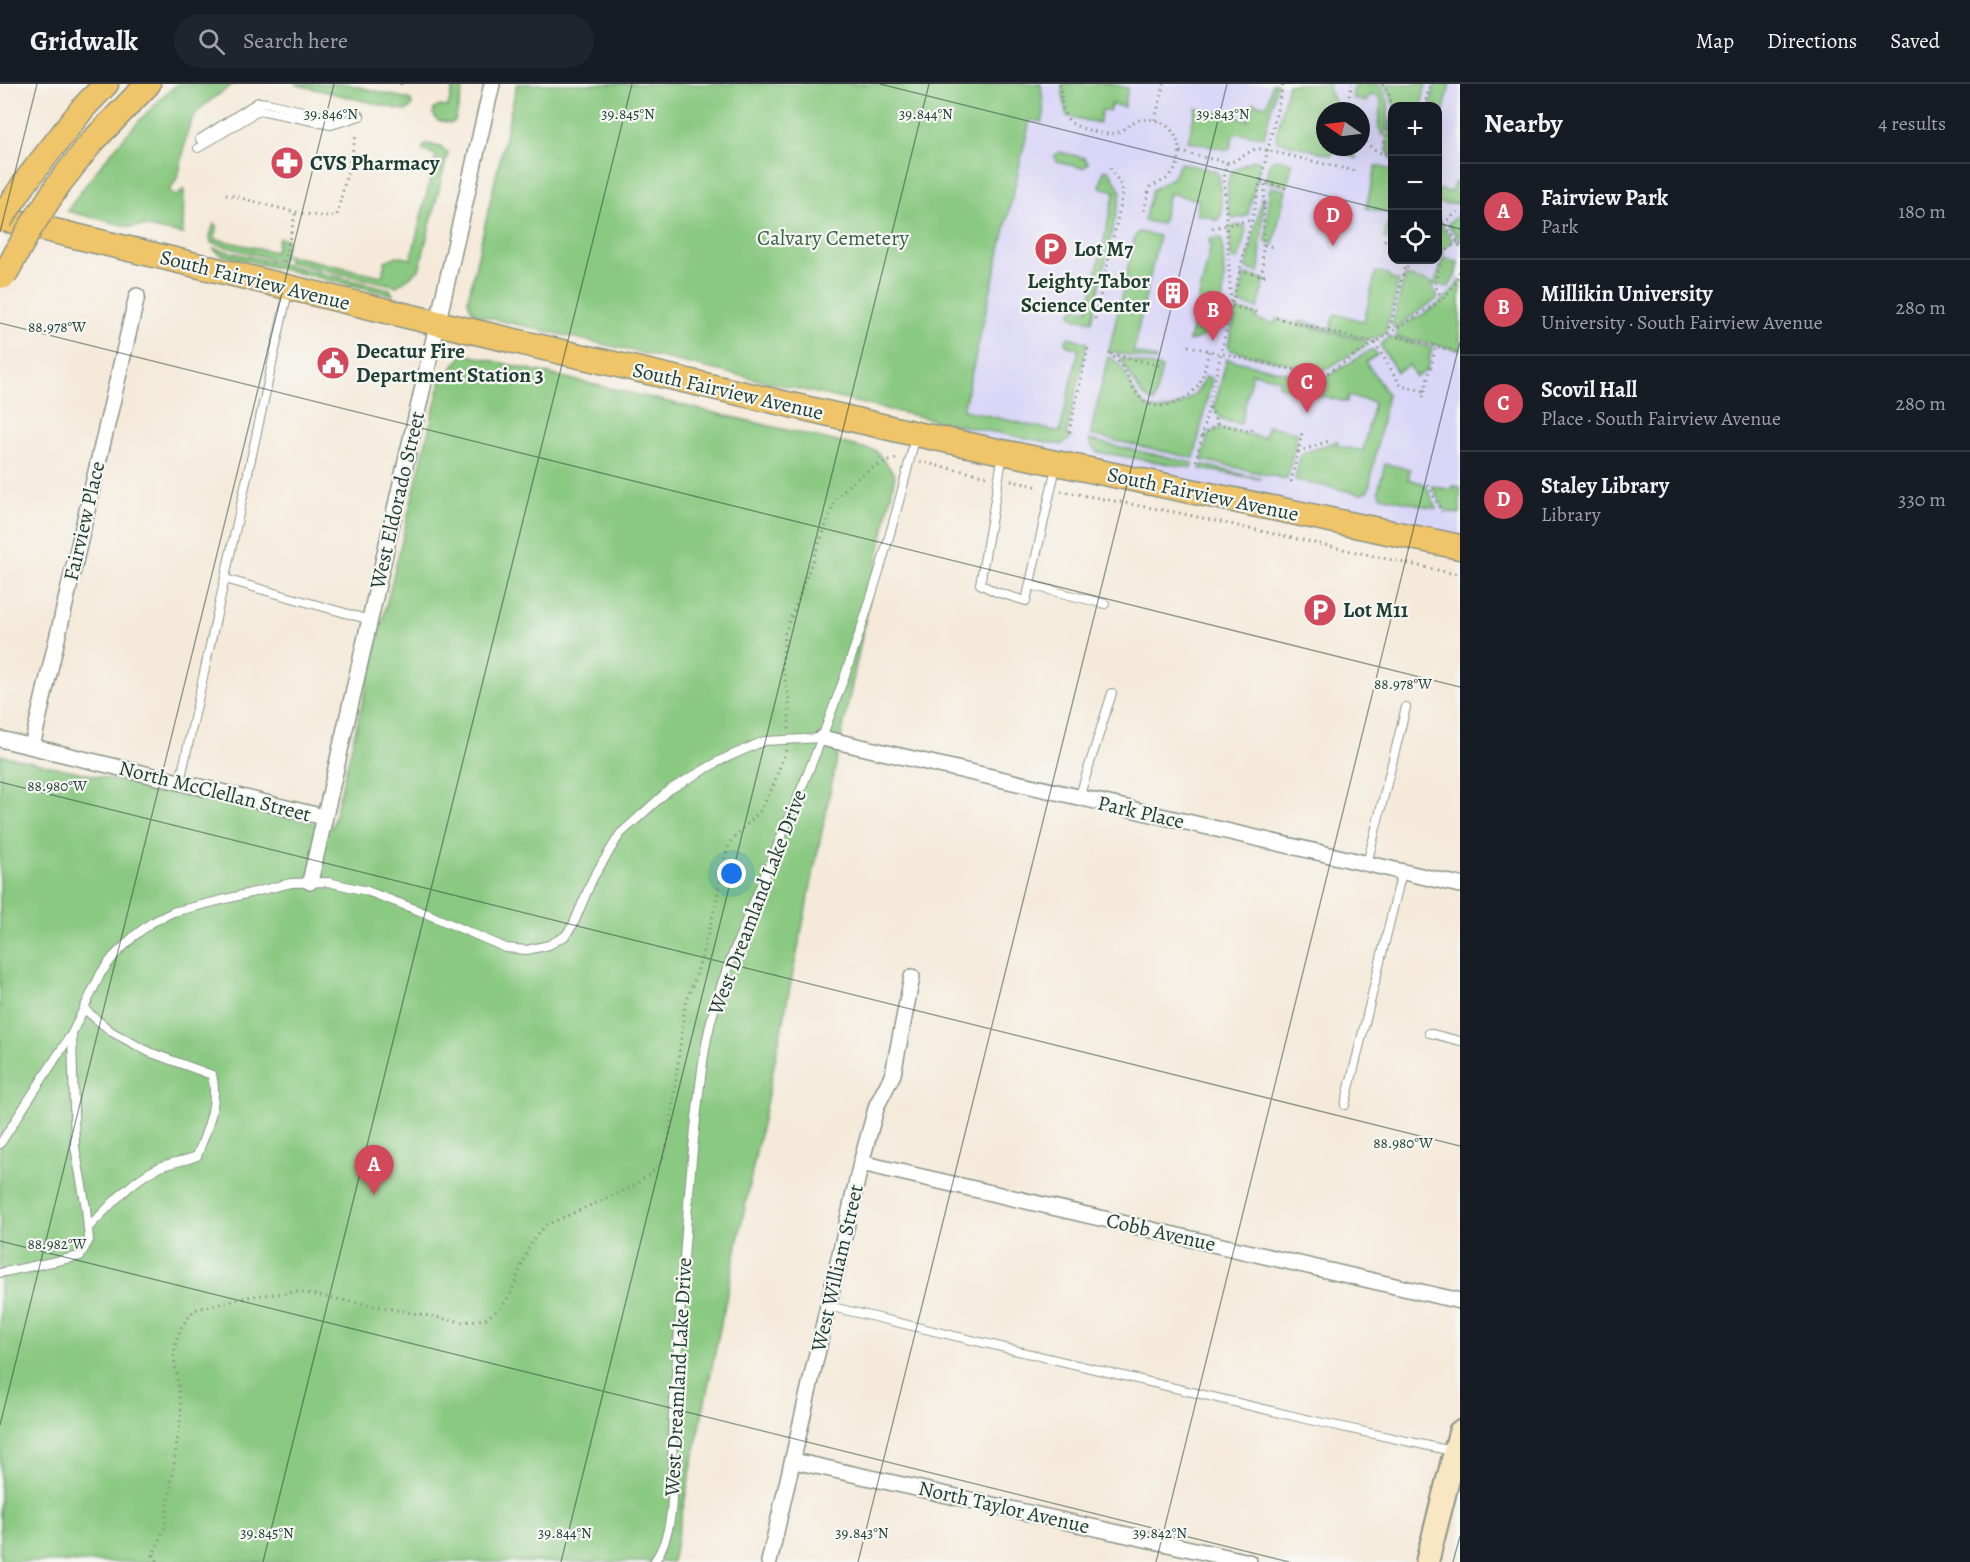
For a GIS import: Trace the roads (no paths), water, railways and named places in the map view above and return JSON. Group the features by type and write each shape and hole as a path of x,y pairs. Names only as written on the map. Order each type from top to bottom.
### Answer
{"main road":[{"path":"0,219 29,177 83,108 106,84"},
{"path":"2,280 29,230 58,185 91,143 148,84"},
{"name":"South Fairview Avenue","path":"0,219 437,324 916,434 1460,548"}],"street":[{"name":"West Eldorado Street","path":"310,882 492,84"},
{"name":"Fairview Place","path":"32,746 137,296"},
{"name":"North McClellan Street","path":"0,738 324,817"},
{"name":"Park Place","path":"822,738 1460,885"},
{"name":"West William Street","path":"770,1562 861,1163 877,1105 893,1074 912,977"},
{"name":"Cobb Avenue","path":"861,1163 1460,1301"},
{"path":"1427,1562 1458,1442"},
{"name":"North Taylor Avenue","path":"794,1461 1249,1562"}],"lane":[{"path":"200,139 258,102 268,102 346,121"},
{"path":"198,148 260,110 331,125 360,116"},
{"path":"180,782 288,288"},
{"name":"West Dreamland Lake Drive","path":"654,1562 664,1545 671,1509 673,1413 684,1259 702,1069 710,1022 723,977 822,738 876,581 916,434"},
{"path":"1003,453 980,584 996,592 1026,601 1057,464"},
{"path":"225,579 370,620"},
{"path":"1030,585 1104,604"},
{"path":"1079,798 1112,693"},
{"path":"1367,864 1406,707"},
{"path":"0,1144 72,1033 101,974 112,957 150,923 173,912 291,883 328,882 367,891 506,948 527,950 549,945 565,936 573,925 593,878 620,834 669,790 721,760 764,741 822,738"},
{"path":"1345,1105 1402,872"},
{"path":"84,1008 112,1032 148,1052 212,1075 215,1087 210,1122 197,1156 162,1166 142,1178 88,1228"},
{"path":"0,1273 80,1256 89,1239 75,1147 72,1033"},
{"path":"1430,1033 1460,1041"},
{"path":"828,1306 1310,1420 1458,1442"}],"place":[{"name":"CVS Pharmacy","path":"287,163"},
{"name":"Staley Library","path":"1333,246"},
{"name":"Lot M7","path":"1051,249"},
{"name":"Leighty-Tabor Science Center","path":"1173,293"},
{"name":"Millikin University","path":"1213,341"},
{"name":"Decatur Fire Department Station 3","path":"333,363"},
{"name":"Scovil Hall","path":"1307,413"},
{"name":"Lot M11","path":"1320,610"},
{"name":"Fairview Park","path":"374,1195"}],"park label":[{"name":"Calvary Cemetery","path":"833,238"}]}
